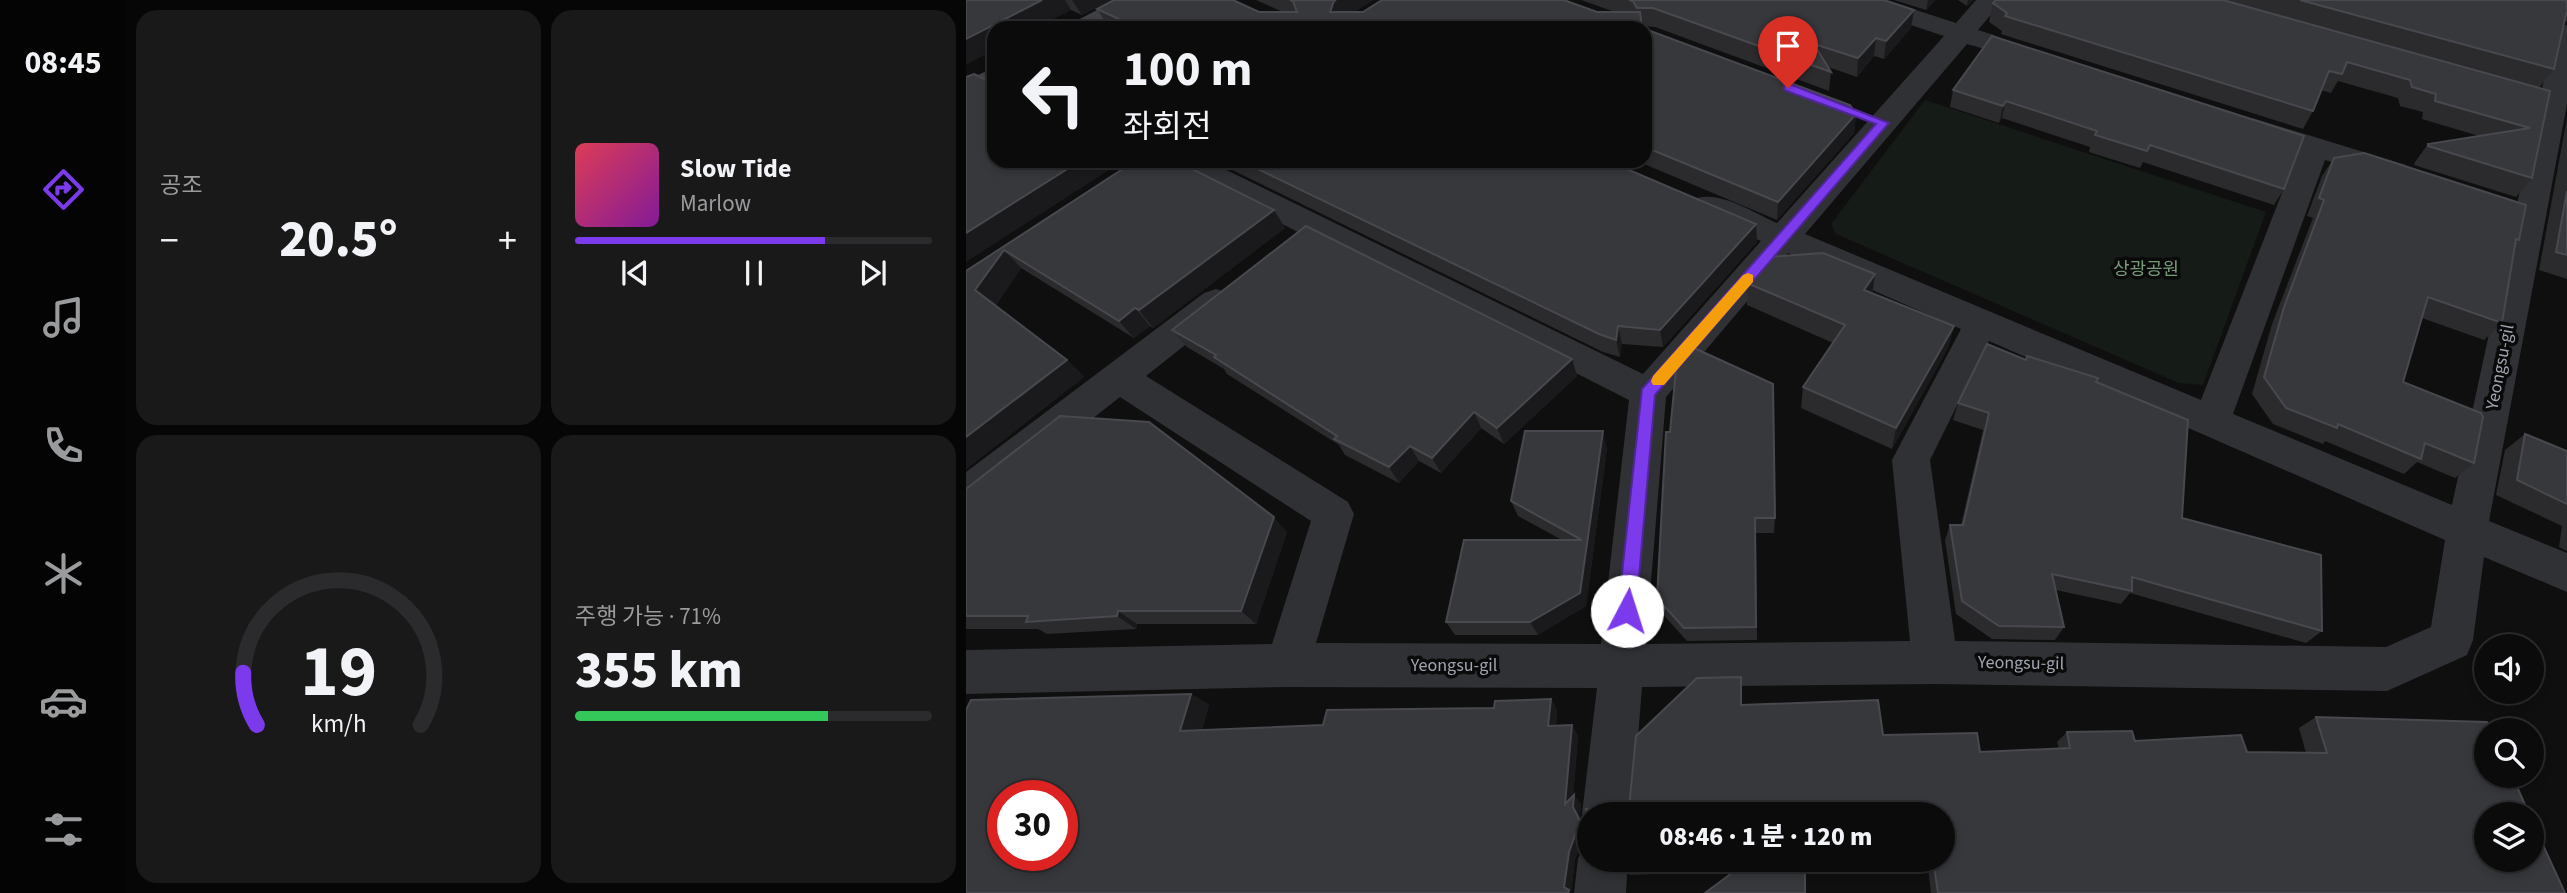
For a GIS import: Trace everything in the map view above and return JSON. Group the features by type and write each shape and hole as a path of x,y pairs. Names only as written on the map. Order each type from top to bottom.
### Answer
{"street":[{"path":"1096,21 1135,0"},
{"path":"1859,0 2014,50"},
{"path":"1608,802 1648,393 1783,238 1871,118 1961,33 1990,0"},
{"name":"Yeongsu-gil","path":"966,672 1287,664 1622,666 1934,662 2387,669 2451,640 2518,211 2540,100 2563,18"},
{"path":"966,91 987,80"},
{"path":"2223,118 2416,179"},
{"path":"2212,420 2315,147"},
{"path":"1197,168 1648,393"},
{"path":"1687,197 2567,573"},
{"path":"1280,252 1312,227"},
{"path":"966,495 1237,286"},
{"path":"1934,662 1911,460 1981,323"},
{"path":"1120,378 1335,514 1287,664"},
{"path":"1600,893 1602,872"}],"green space":[{"name":"상광공원","path":"1925,100 2266,212 2203,385 2179,383 1836,234 1831,224"}],"building":[{"path":"966,0 1042,0 1001,21 987,21 987,28 966,39"},
{"path":"1114,0 1233,0 1259,12 1297,12 1290,0 1336,0 1330,12 1363,12 1382,0 1564,0 1597,12 1640,12 1641,21 1123,21 1097,9"},
{"path":"1629,0 1884,0 1914,10 1886,41 1876,38 1858,58 1814,44 1831,72 1653,8 1637,8 1633,1"},
{"path":"1996,0 2223,0 2550,91 2532,178 2428,146 2530,128 2435,101 2436,94 2412,87 2410,80 2347,62 2342,74 2329,71 2313,111 2005,16 2007,13 1993,3"},
{"path":"2300,0 2565,0 2567,12 2554,69"},
{"path":"1652,32 1850,105 1856,114 1778,202 1652,150"},
{"path":"1992,36 2304,136 2284,189 2150,145 2147,151 2095,135 2097,131 2006,101 2003,106 1953,90"},
{"path":"974,74 987,80 987,168 1069,168 966,233 966,77"},
{"path":"2364,153 2526,205 2519,240 2516,239 2502,323 2428,297 2403,382 2481,413 2483,417 2474,463 2425,443 2421,459 2338,424 2337,428 2286,408 2264,377 2284,307 2324,200 2319,198 2334,158"},
{"path":"1124,168 1190,168 1274,210 1139,310 1135,308 1119,321 1004,250 975,290 1067,360 966,437 966,271"},
{"path":"1255,168 1624,168 1756,224 1660,330 1618,326 1616,340"},
{"path":"2567,191 2567,255 2556,252"},
{"path":"1306,226 1572,359 1497,428 1474,412 1432,458 1410,446 1389,467 1334,439 1337,436 1214,357 1216,355 1172,330"},
{"path":"1823,253 1875,274 1864,290 1954,326 1896,428 1803,387 1845,325 1747,283 1769,257"},
{"path":"1987,344 2026,360 2027,356 2098,378 2096,382 2188,420 2182,518 2321,555 2322,631 2132,577 2132,591 2052,574 2064,627 1999,626 1962,601 1950,525 1963,525 1989,413 1958,403"},
{"path":"1694,348 1773,384 1775,518 1755,518 1756,627 1684,628 1657,598 1666,432 1670,432 1676,370"},
{"path":"1060,416 1149,422 1274,517 1241,611 1118,611 1117,616 1026,622 1028,616 966,616 966,489"},
{"path":"1525,431 1603,431 1580,593 1530,622 1446,622 1464,540 1582,540 1511,501"},
{"path":"2525,434 2567,451 2567,504 2517,480"},
{"path":"1741,677 1741,705 1878,700 1883,735 1977,733 1980,752 2070,748 2067,732 2132,731 2135,741 2241,735 2247,752 2327,753 2316,717 2474,722 2474,788 2518,788 2524,802 2474,802 2474,872 2544,872 2544,847 2565,893 1938,893 1935,872 1955,872 1955,802 1630,802 1636,736 1697,678"},
{"path":"1191,694 1180,731 1323,725 1327,710 1494,708 1495,701 1551,699 1548,726 1572,725 1565,804 1574,795 1573,807 1577,815 1577,832 1569,852 1564,887 1569,890 1568,893 966,893 966,710 971,700"},
{"path":"1733,872 1805,872 1805,893 1705,893"}],"slow traffic":[{"path":"1659,381 1748,278"}],"route":[{"path":"1627,611 1648,393 1883,123 1788,88"}]}
